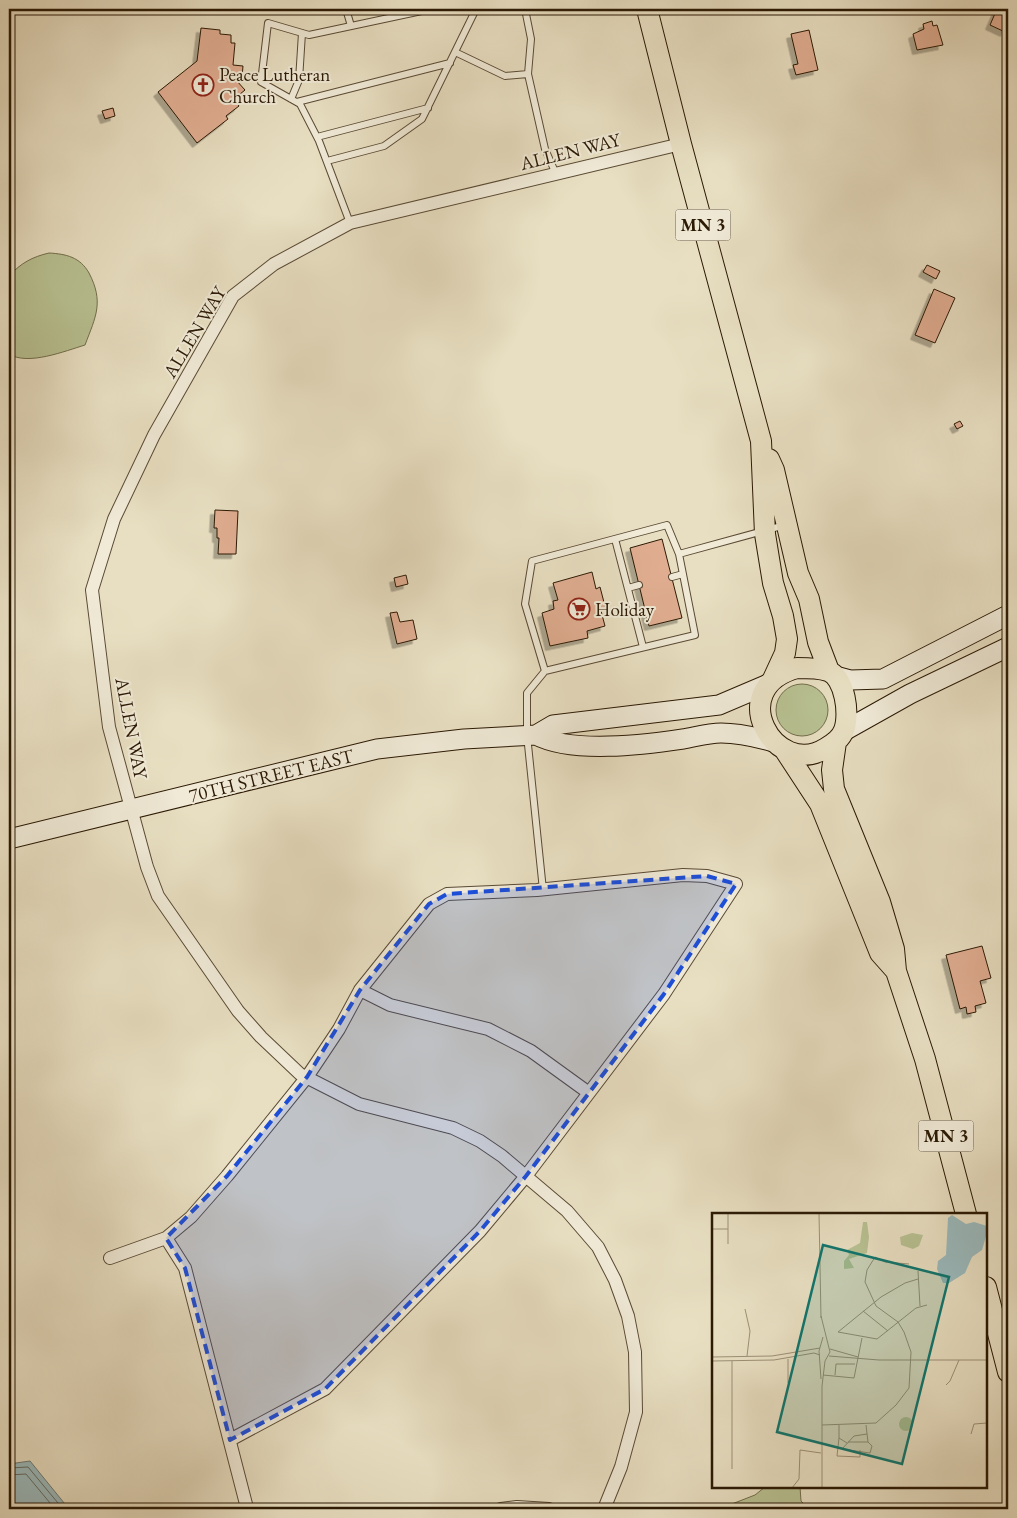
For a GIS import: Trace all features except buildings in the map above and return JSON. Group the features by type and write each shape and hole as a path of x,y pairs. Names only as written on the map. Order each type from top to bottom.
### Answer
{"main road":[{"name":"MN 3","path":"647,9 681,144 761,441 765,529 773,583 783,616 787,639 785,654 770,682"},
{"path":"761,441 774,470 798,573 809,599 818,642 847,705 848,716 840,736"},
{"path":"1008,615 883,679 850,680 832,674 797,668 784,671 770,682 760,702 760,715 779,746 804,754 815,753 840,736 927,685 1008,647"},
{"name":"70TH STREET EAST","path":"9,839 377,749 464,739 532,735 553,725 719,705 770,682"},
{"name":"70TH STREET EAST","path":"532,735 551,743 618,746 651,744 718,733 753,736 779,746"},
{"name":"MN 3","path":"840,736 832,770 834,789 880,902 894,949 896,971 925,1059 966,1213"},
{"name":"MN 3","path":"779,746 820,804 880,953 896,971"},
{"path":"987,1291 1008,1372"}],"street":[{"name":"ALLEN WAY","path":"604,1509 620,1467 636,1412 635,1352 628,1316 616,1280 598,1247 567,1211 526,1176 480,1141 453,1128 359,1104 300,1074 261,1037 238,1011 158,896 147,867 108,727 92,590 114,519 154,435 233,296 274,264 350,223 681,144"},
{"path":"110,1258 166,1238 191,1217 227,1176 307,1077 339,1030 360,990 429,904 447,894 543,890 683,875 706,876 736,884 664,994 526,1176 480,1231 325,1389 230,1440"},
{"path":"360,990 390,1006 488,1029 531,1051 589,1093"},
{"path":"166,1238 185,1268 246,1504"},
{"path":"501,1509 516,1507 549,1509"}],"lane":[{"path":"346,9 351,26"},
{"path":"350,223 317,137 294,101 261,82 268,23 309,35 430,9"},
{"path":"327,161 384,146 422,119 476,9"},
{"path":"525,9 531,39 528,74 545,149 556,174"},
{"path":"294,101 299,80 302,33"},
{"path":"455,52 505,76 528,74"},
{"path":"294,101 450,63"},
{"path":"317,137 428,108"},
{"path":"543,890 532,735 527,693 544,671 695,635 679,554 666,525 532,561 525,604 544,671"},
{"path":"679,554 765,529 787,525"},
{"path":"615,538 643,647"},
{"path":"672,578 683,574"},
{"path":"628,588 639,585"}],"highlighted area":[{"path":"707,876 736,884 664,994 526,1176 480,1231 325,1389 230,1440 185,1268 166,1238 227,1176 307,1077 360,990 429,904 447,894"}],"green space":[{"path":"49,253 72,257 81,263 89,273 96,292 97,309 95,317 85,345 57,354 36,358 17,357 9,354 9,276 27,261"},
{"path":"797,684 807,684 821,691 828,705 828,715 821,729 807,736 797,736 787,732 780,725 776,715 776,705 780,695 787,688"},
{"path":"764,1488 800,1488 801,1501 809,1509 719,1509 755,1495"}],"water":[{"path":"30,1461 69,1509 9,1509 9,1464"}],"place":[{"name":"Peace Lutheran Church","path":"203,85"},
{"name":"Holiday","path":"579,609"}]}
